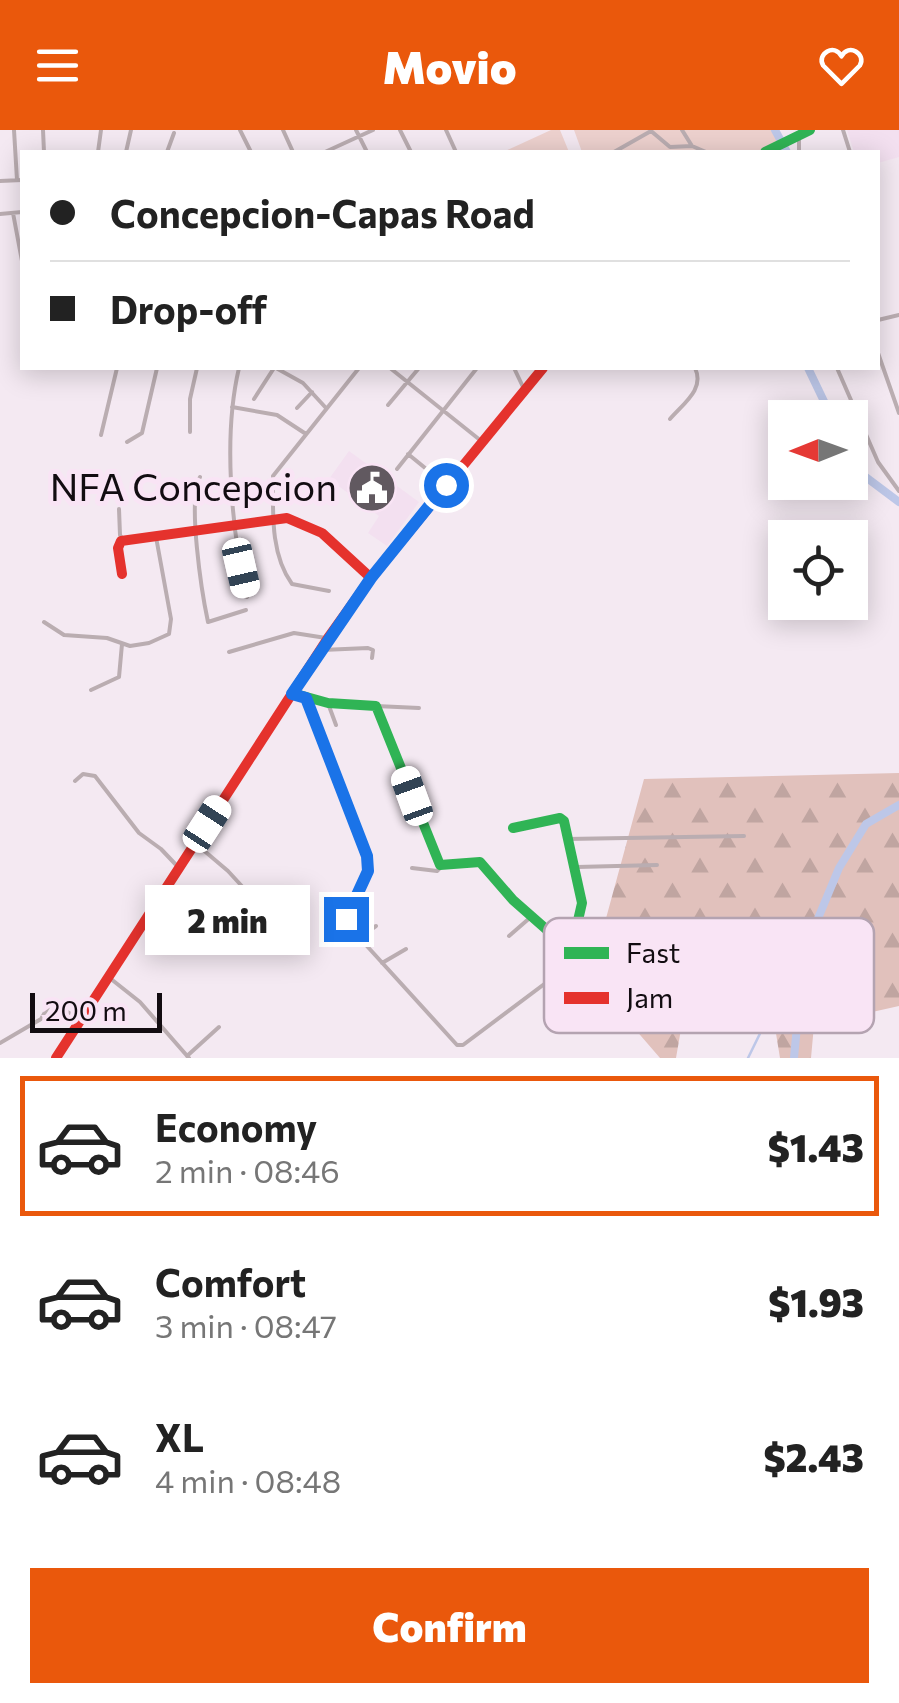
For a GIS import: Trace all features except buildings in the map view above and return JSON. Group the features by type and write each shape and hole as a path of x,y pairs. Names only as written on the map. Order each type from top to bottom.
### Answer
{"street":[{"path":"0,181 20,180 14,130"},
{"path":"356,130 366,150"},
{"path":"332,150 373,130"},
{"path":"682,130 692,146"},
{"path":"618,150 651,131 670,147 692,146 701,150"},
{"path":"770,150 802,134"},
{"path":"0,214 20,212"},
{"path":"13,213 20,250"},
{"path":"880,359 899,412"},
{"path":"101,436 117,370"},
{"path":"127,442 142,433 157,370"},
{"path":"190,432 190,399 197,370"},
{"path":"239,370 230,406 237,549 248,597"},
{"path":"254,400 274,370"},
{"path":"279,370 304,383 326,408"},
{"path":"329,591 289,581 281,563 273,518 273,476 356,370"},
{"path":"393,370 482,441"},
{"path":"388,405 416,370"},
{"path":"397,469 472,370"},
{"path":"515,370 524,389"},
{"path":"56,1058 328,638 371,578 541,370"},
{"path":"670,419 697,388 699,378 695,370"},
{"path":"838,370 878,462 899,491"},
{"path":"297,408 312,392"},
{"path":"230,406 276,414 306,434"},
{"path":"408,454 446,485"},
{"path":"200,477 195,486 196,532 208,622 246,610"},
{"path":"118,509 124,541"},
{"path":"122,574 118,545 124,541 273,518 302,521 371,578"},
{"path":"44,622 64,635 107,638 122,644 149,643 165,637 172,630 156,537"},
{"path":"229,652 299,633 328,638"},
{"path":"92,690 119,676 122,644"},
{"path":"320,650 368,648 373,650 372,658"},
{"path":"292,694 328,703 419,708"},
{"path":"306,698 367,856 368,871 346,919 347,926 459,1046 544,984"},
{"path":"328,703 336,725"},
{"path":"376,706 436,861 442,866"},
{"path":"76,781 84,774 94,776 139,833 162,849 178,868"},
{"path":"512,828 562,819 582,910 580,918"},
{"path":"567,838 744,836"},
{"path":"195,843 250,894"},
{"path":"412,868 436,871 465,861 480,862 544,927"},
{"path":"574,867 657,865"},
{"path":"509,936 532,916"},
{"path":"359,938 376,926"},
{"path":"382,963 406,949"},
{"path":"108,976 136,997 188,1057 220,1027"},
{"path":"0,1042 41,1019 51,1002 80,1020"}],"shaded area":[{"path":"551,130 560,130 568,150 507,150"},
{"path":"574,130 775,130 778,150 601,150 581,150"},
{"path":"847,130 899,130 899,157 880,162 880,150 853,150"},
{"path":"349,451 419,502 387,546 368,533 379,516 329,479"}],"green space":[{"path":"899,773 899,1006 874,1012 874,918 606,918 644,779"},
{"path":"638,1033 680,1033 676,1058 660,1058"},
{"path":"776,1033 813,1033 811,1058 780,1058"}],"waterway":[{"path":"775,130 786,150"},
{"path":"809,370 823,400"},
{"path":"868,479 899,502"},
{"path":"818,918 839,868 866,824 899,805"},
{"path":"748,1058 760,1033"},
{"path":"794,1058 796,1033"}],"traffic: fast":[{"path":"769,150 810,130"},
{"path":"292,693 328,703 376,706 440,865 480,862 513,900 544,927"},
{"path":"513,828 560,818 564,821 582,903 579,918"}],"traffic: jam":[{"path":"56,1058 328,638 371,578 541,370"},
{"path":"122,574 118,548 121,541 287,518 322,533 371,578"}],"place":[{"name":"NFA Concepcion","path":"372,488"}],"route":[{"path":"346,919 368,871 367,856 306,698 292,694 371,578 446,485"}]}
